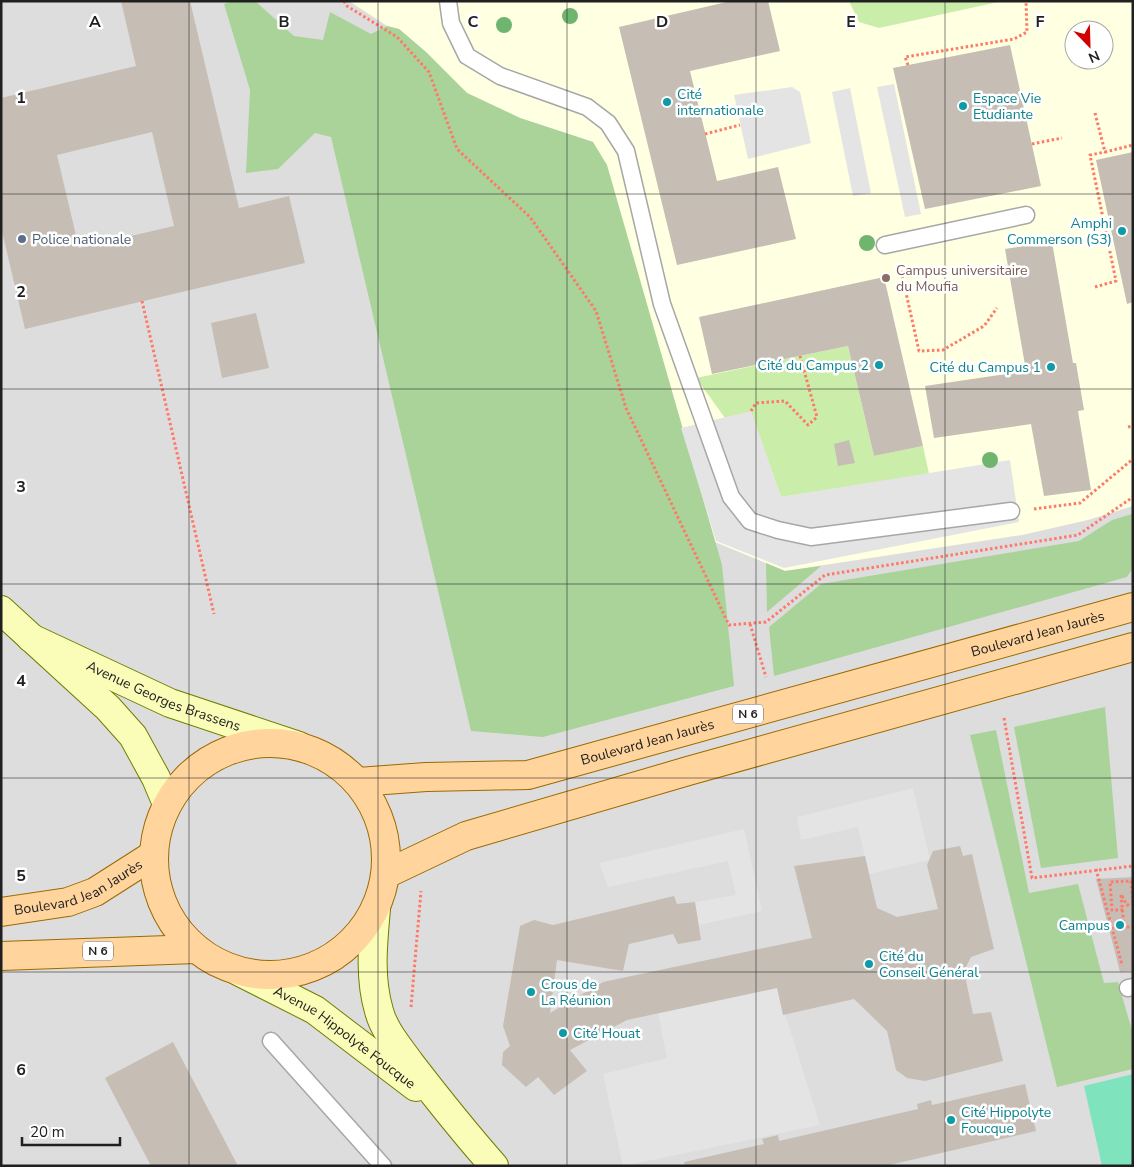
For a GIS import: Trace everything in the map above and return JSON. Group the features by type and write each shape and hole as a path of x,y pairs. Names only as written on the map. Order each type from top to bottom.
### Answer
{"main road":[{"name":"Boulevard Jean Jaurès","path":"358,782 528,775 1133,607"},
{"path":"386,874 466,836 688,771 1133,647"},
{"name":"Boulevard Jean Jaurès","path":"261,743 299,746 332,760 358,782 376,809 385,841 386,874 376,909 356,936 328,959 300,971 269,975 238,971 216,962 196,949 172,922 157,890 153,855 157,829 167,804 190,774 223,752 261,743"},
{"name":"Boulevard Jean Jaurès","path":"1,912 77,898 95,892 153,855"},
{"name":"N 6","path":"1,956 196,949"}],"street":[{"name":"Avenue Georges Brassens","path":"1,610 108,708 133,736 156,778 167,804"},
{"name":"Avenue Georges Brassens","path":"31,638 170,703 299,746"},
{"name":"Avenue Hippolyte Foucque","path":"376,909 372,951 373,986 379,1012 388,1033 447,1112 494,1166"},
{"name":"Avenue Hippolyte Foucque","path":"238,971 315,1010 447,1112"}],"lane":[{"path":"448,1 451,23 467,56 500,76 587,107 608,123 626,151 662,304 731,497 750,522 811,537 1011,512"},
{"path":"885,246 1026,215"},
{"path":"271,1041 383,1166"}],"path":[{"path":"344,1 347,6 397,37 429,72 457,149 530,217 596,311 626,408 729,625 766,622 825,575 1078,535 1133,497"},
{"path":"908,65 905,57 1014,39 1027,32 1026,1"},
{"path":"1095,114 1105,152"},
{"path":"705,134 740,125"},
{"path":"1032,144 1062,138"},
{"path":"1095,287 1116,281 1090,155 1133,145"},
{"path":"905,287 919,351 943,350 984,326 997,308"},
{"path":"142,301 214,614"},
{"path":"751,411 756,403 785,401 808,425 817,416 800,356"},
{"path":"1128,426 1133,426"},
{"path":"1011,512 1080,503 1133,459"},
{"path":"750,624 767,682"},
{"path":"1004,718 1032,878 1133,866"},
{"path":"1096,870 1130,987"},
{"path":"1123,910 1112,910 1110,882 1132,882 1133,903 1127,905 1121,895 1123,910 1124,928 1133,927"},
{"path":"410,1016 422,886"}],"shaded area":[{"path":"1,1 1133,1 1133,1166 1,1166"},
{"name":"Campus universitaire du Moufia","path":"349,1 1133,1 1133,506 1088,520 1022,535 785,571 715,542 593,142 520,118 467,93 426,52 399,29 387,26"},
{"path":"894,84 921,214 905,217 877,87"},
{"path":"792,87 800,92 811,143 748,159 734,95"},
{"path":"850,88 871,193 853,196 832,92"},
{"path":"751,411 781,497 1010,460 1019,522 784,568 716,541 681,428"},
{"path":"913,788 930,860 869,874 858,827 801,840 797,817"},
{"path":"744,829 762,911 699,925 695,902 736,895 728,861 608,887 599,863"},
{"path":"777,988 820,1125 623,1166 603,1074 667,1058 658,1013"}],"green space":[{"path":"234,1 255,1 294,36 323,40 330,12 371,34 387,26 399,29 426,52 467,93 520,118 593,142 607,165 722,565 734,686 543,737 471,731 331,137 315,133 278,169 246,173 250,90 224,4"},
{"path":"849,1 1003,1 879,28 859,22"},
{"path":"848,346 874,456 923,446 929,474 781,497 751,412 725,418 696,378"},
{"path":"1132,514 1133,568 1127,577 774,676 769,627 821,584 1079,541 1112,520"},
{"path":"766,563 785,571 821,566 767,612"},
{"path":"1105,707 1118,858 1041,868 1014,727"},
{"path":"996,730 1029,893 1078,884 1104,983 1118,982 1133,1034 1133,1069 1057,1087 970,735"},
{"path":"1133,1074 1133,1166 1102,1166 1084,1086"}],"building":[{"path":"121,1 190,1 239,208 289,196 305,263 25,329 1,227 1,98 136,66","holes":["152,132 174,226 79,248 57,155"]},
{"name":"Cité internationale","path":"731,1 768,1 780,51 690,71 717,181 778,167 796,239 677,265 619,27"},
{"name":"Espace Vie Etudiante","path":"1010,45 1041,186 925,209 893,68"},
{"name":"Amphi Commerson (S3)","path":"1133,152 1133,302 1127,304 1096,160"},
{"name":"Cité du Campus 1","path":"1052,242 1073,363 1076,363 1084,410 1078,411 1091,490 1044,496 1031,424 934,438 925,386 1026,371 1005,249"},
{"name":"Cité du Campus 2","path":"884,277 923,446 874,456 848,346 712,374 699,317"},
{"path":"256,313 269,368 222,378 211,323"},
{"path":"849,440 855,463 838,466 834,444"},
{"path":"960,846 963,856 972,854 994,949 971,957 964,971 973,1014 991,1012 1003,1061 925,1081 907,1078 896,1070 887,1031 854,999 783,1015 777,988 627,1020 570,1050 587,1071 554,1095 538,1077 526,1087 502,1065 503,1052 510,1046 503,1026 520,926 534,920 553,925 674,896 677,904 695,902 701,940 678,944 673,934 629,944 623,971 557,960 550,1013 603,982 812,938 794,866 865,856 877,908 897,917 938,909 927,865 933,851"},
{"name":"Campus","path":"1133,877 1133,971 1120,972 1096,879"},
{"path":"173,1042 238,1166 151,1166 105,1078"},
{"name":"Cité Hippolyte Foucque","path":"1025,1084 1036,1131 885,1166 685,1166 684,1162 764,1144 762,1139 778,1135 779,1141 918,1109 917,1104 931,1100 932,1105"}],"place":[{"name":"Cité internationale","path":"667,102"},
{"name":"Espace Vie Etudiante","path":"963,106"},
{"name":"Amphi Commerson (S3)","path":"1122,231"},
{"name":"Police nationale","path":"22,239"},
{"name":"Campus universitaire du Moufia","path":"886,278"},
{"name":"Cité du Campus 2","path":"879,365"},
{"name":"Cité du Campus 1","path":"1051,367"},
{"name":"Campus","path":"1120,925"},
{"name":"Cité du Conseil Général","path":"869,964"},
{"name":"Crous de La Réunion","path":"531,992"},
{"name":"Cité Houat","path":"563,1033"},
{"name":"Cité Hippolyte Foucque","path":"951,1120"}]}
